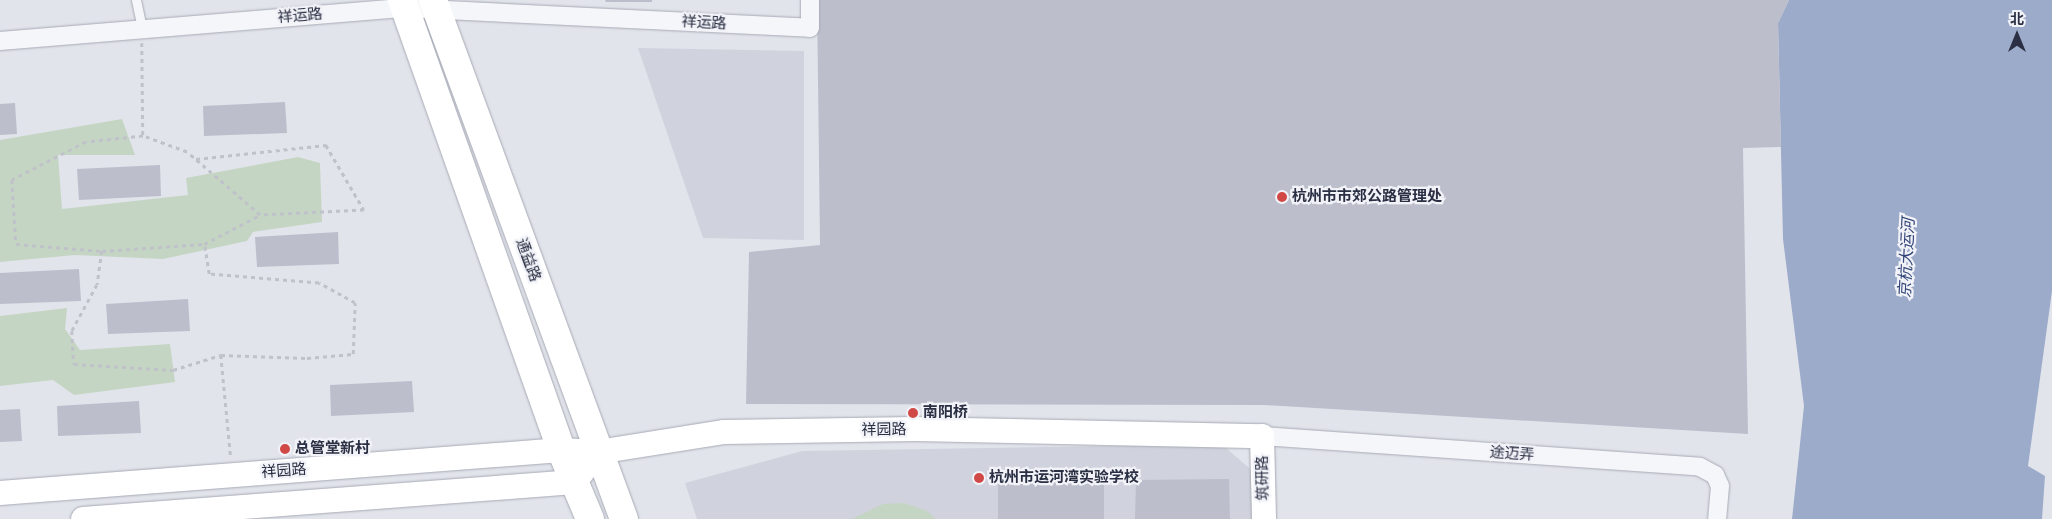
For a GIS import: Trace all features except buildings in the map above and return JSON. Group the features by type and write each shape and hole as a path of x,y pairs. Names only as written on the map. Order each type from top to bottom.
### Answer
{"main road":[{"path":"404,4 561,450 590,519"},
{"name":"通益路","path":"435,4 624,519"},
{"name":"祥园路","path":"0,493 561,450 598,452 733,432 915,429 1262,436"},
{"name":"筑研路","path":"1262,436 1264,519"},
{"path":"83,519 575,482 598,452"}],"street":[{"name":"祥运路","path":"0,41 404,4 435,4 810,28 810,0"},
{"name":"途迈弄","path":"1262,436 1700,467 1715,476 1720,486 1717,519"}],"lane":[{"path":"136,0 142,29"}],"path":[{"path":"142,29 143,136"},
{"path":"196,159 326,144 364,210 260,215 204,244 102,251 16,244 12,180 86,142 143,136 187,152 260,215"},
{"path":"102,251 97,285 72,331 74,364 173,370 221,355 307,358 353,354 355,303 319,283 209,274 204,244"},
{"path":"221,355 232,475"}],"shaded area":[{"path":"638,48 804,51 804,240 703,238"},
{"name":"杭州市运河湾实验学校","path":"1221,444 1254,472 1255,519 697,519 685,483 802,451"}],"green space":[{"path":"122,119 135,155 58,155 62,209 188,195 186,178 298,157 320,163 322,222 253,232 247,241 163,259 75,255 0,262 0,140"},
{"path":"67,308 65,329 80,350 170,344 175,382 74,395 53,380 0,386 0,316"},
{"path":"904,503 927,511 936,519 852,519 883,504"}],"water":[{"name":"京杭大运河","path":"1789,0 2052,0 2052,291 2028,466 2045,476 2042,519 1792,519 1804,406 1783,239 1778,23"}],"place":[{"name":"杭州市市郊公路管理处","path":"1282,197"},
{"name":"南阳桥","path":"913,413"},
{"name":"总管堂新村","path":"285,449"},
{"name":"杭州市运河湾实验学校","path":"979,478"}]}
